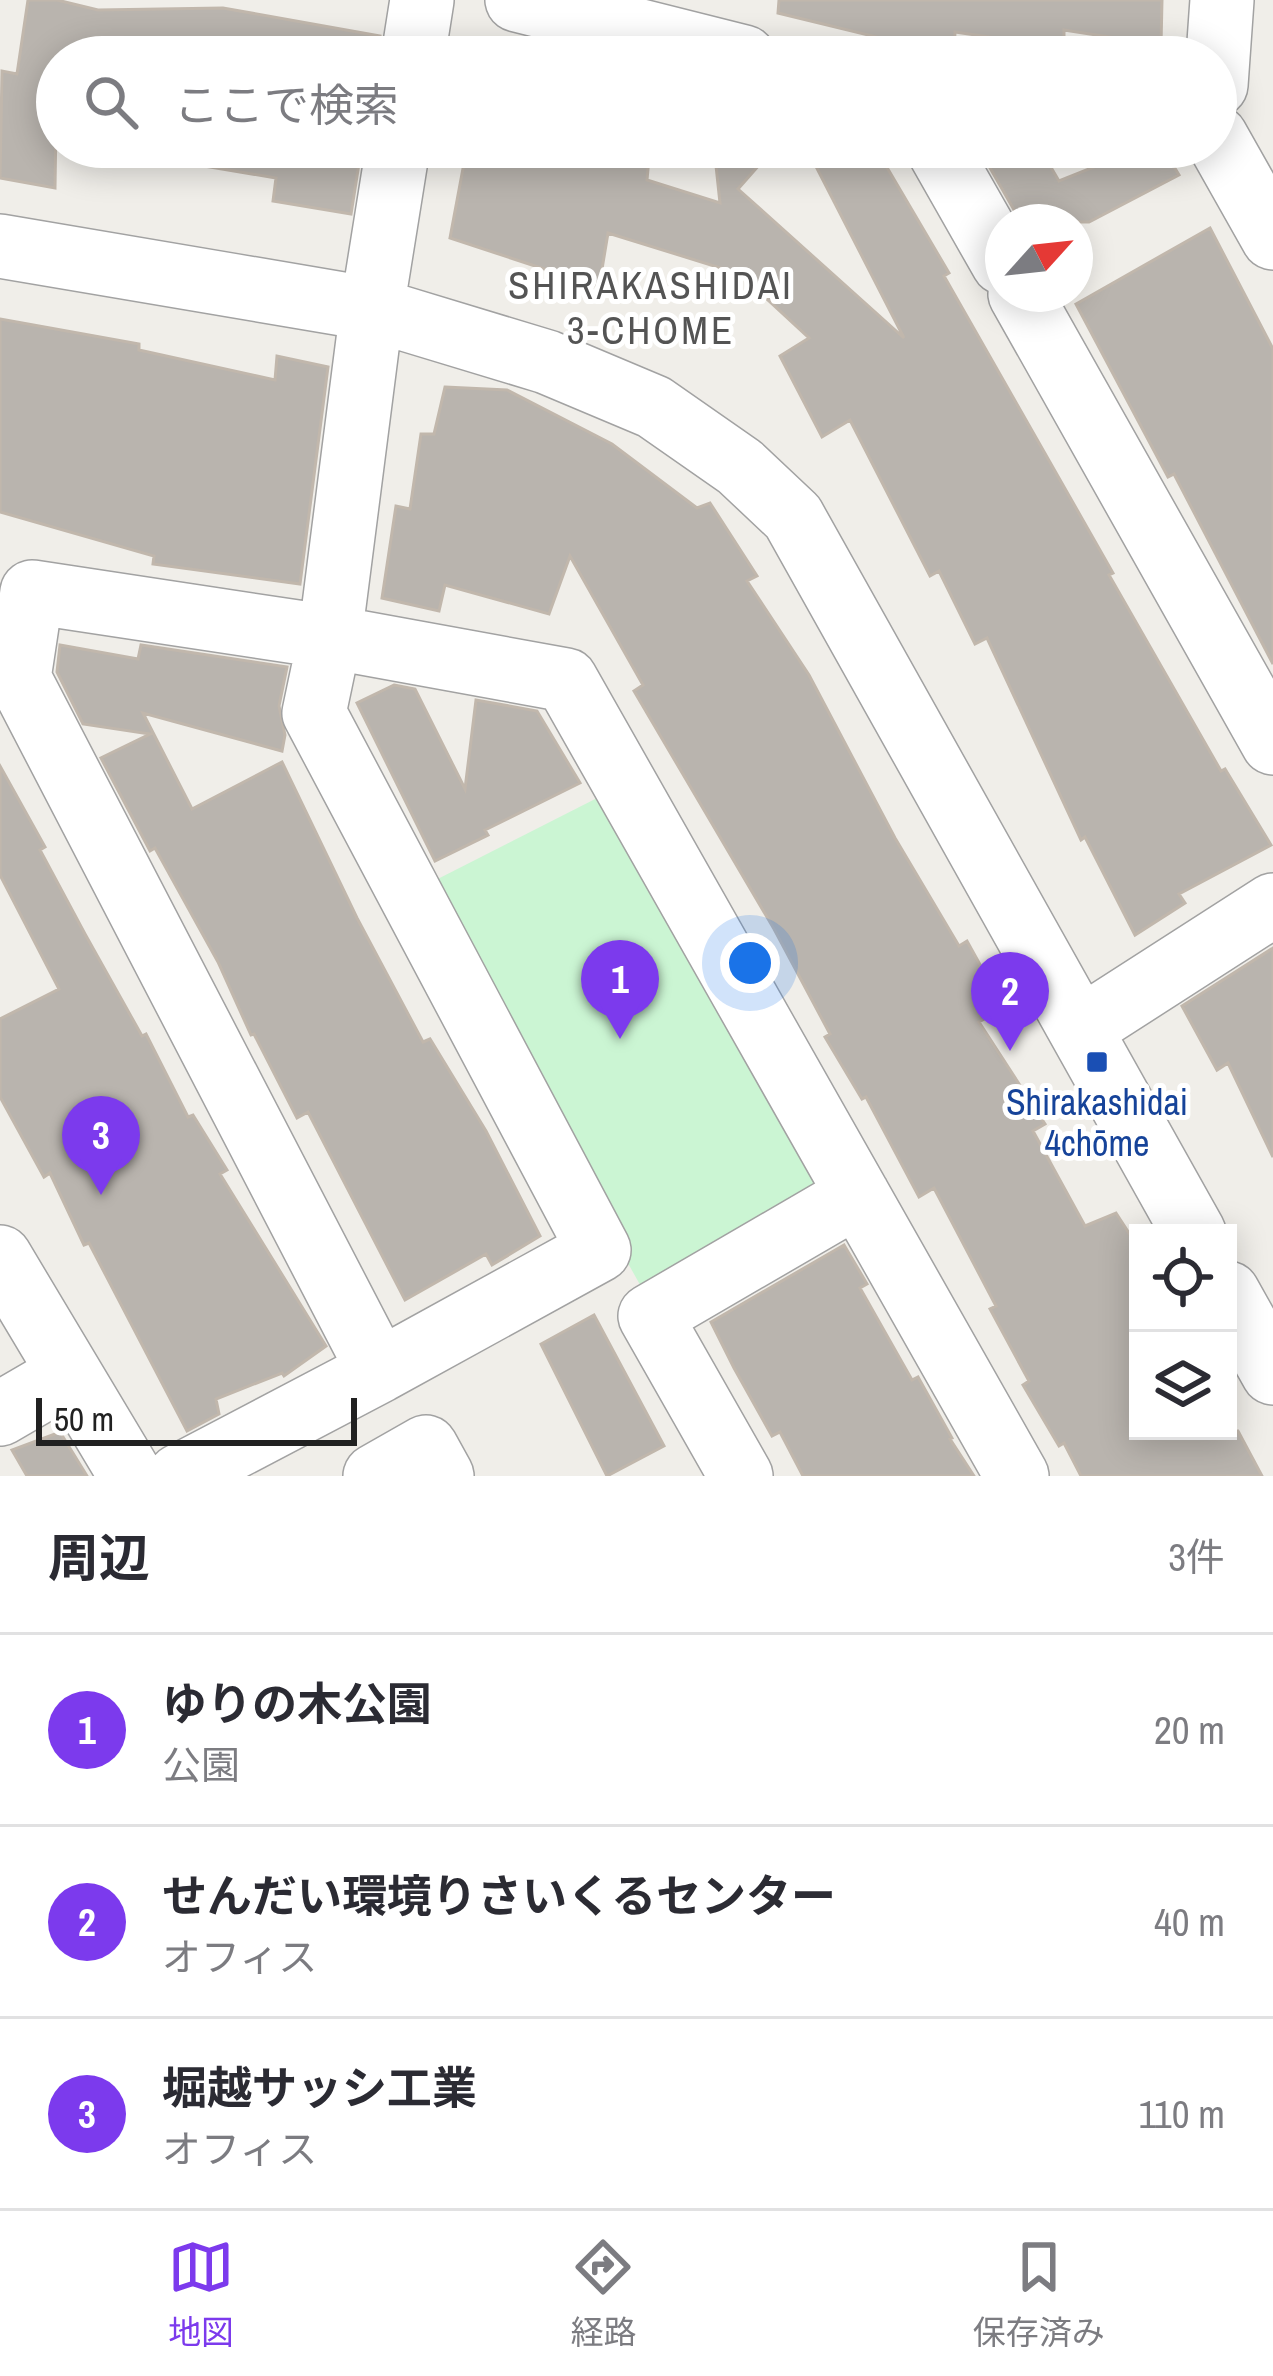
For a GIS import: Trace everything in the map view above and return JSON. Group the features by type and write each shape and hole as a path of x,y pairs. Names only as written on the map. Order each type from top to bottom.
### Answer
{"street":[{"path":"416,36 422,0"},
{"path":"517,0 660,36"},
{"path":"1219,36 1222,0"},
{"path":"1237,137 1273,142"},
{"path":"178,1476 599,1250 314,713 330,637 395,168"},
{"path":"950,168 985,231"},
{"path":"1235,168 1273,238"},
{"path":"0,246 372,309 547,362 654,407 740,467 793,518 1189,1224"},
{"path":"1030,312 1273,743"},
{"path":"379,1371 19,678 16,590 330,637 566,680 1017,1476"},
{"path":"1080,1029 1273,905"},
{"path":"741,1476 650,1316 858,1195"},
{"path":"0,1257 130,1476"},
{"path":"1237,1309 1273,1373"},
{"path":"0,1414 67,1375"},
{"path":"375,1476 426,1447 442,1476"}],"green space":[{"path":"605,794 818,1189 643,1290 418,889"}],"building":[{"path":"28,0 57,0 98,10 223,8 380,36 36,36 36,168 55,168 55,188 0,178 2,71 17,74"},
{"path":"779,0 1162,0 1161,36 1064,30 1064,36 955,32 955,36 873,36 778,13"},
{"path":"216,168 358,168 351,214 273,201 276,178"},
{"path":"463,168 648,168 647,180 720,203 716,168 756,168 738,189 904,338 817,168 887,168 1113,573 1109,575 1221,771 1225,769 1271,845 1179,894 1185,903 1135,935 1085,837 1081,840 987,638 975,644 939,571 930,576 850,420 822,437 780,356 809,338 740,274 608,233 599,287 450,238"},
{"path":"990,168 1051,168 1059,181 1092,168 1175,168 1179,175 1093,220 1093,204 1011,204"},
{"path":"1210,228 1273,349 1273,664 1174,474 1168,477 1080,312 1093,312 1093,294"},
{"path":"0,319 139,344 139,350 275,380 277,356 328,367 300,584 153,564 154,556 0,512"},
{"path":"445,387 507,390 612,444 697,508 710,503 757,576 747,581 809,675 895,838 959,946 967,941 1004,1008 979,1022 1045,1124 1033,1131 1085,1226 1116,1213 1129,1233 1129,1440 1237,1440 1238,1431 1262,1476 1081,1476 1023,1385 1029,1381 990,1309 996,1306 934,1188 919,1197 866,1097 862,1099 825,1037 830,1034 774,929 634,691 643,685 570,556 549,614 445,585 439,611 382,598 396,506 410,509 421,434 434,434"},
{"path":"60,645 138,659 141,645 287,667 279,706 285,735 282,751 143,713 192,809 282,762 423,1042 430,1039 486,1131 540,1236 492,1265 486,1254 405,1300 308,1112 297,1118 218,962 155,848 150,851 101,758 150,734 83,724 57,672"},
{"path":"394,685 415,689 465,789 476,700 537,711 580,783 485,830 488,835 435,861 357,703"},
{"path":"0,766 45,847 40,850 142,1036 146,1034 188,1117 193,1115 227,1170 220,1174 326,1346 284,1376 216,1399 219,1414 187,1431 89,1243 84,1245 50,1173 44,1177 0,1097 0,1019 59,989 0,875"},
{"path":"1273,948 1273,1157 1228,1063 1217,1070 1182,1006"},
{"path":"844,1245 867,1284 860,1288 974,1476 803,1476 780,1432 772,1436 711,1322"},
{"path":"594,1315 664,1446 607,1476 541,1344"},
{"path":"60,1432 87,1476 27,1476 12,1450"}],"place":[{"name":"ゆりの木公園","path":"620,1039"},
{"name":"せんだい環境りさいくるセンター","path":"1010,1051"},
{"name":"Shirakashidai 4chōme","path":"1097,1062"},
{"name":"堀越サッシ工業","path":"101,1195"}],"district":[{"name":"SHIRAKASHIDAI 3-CHOME","path":"651,308"}]}
